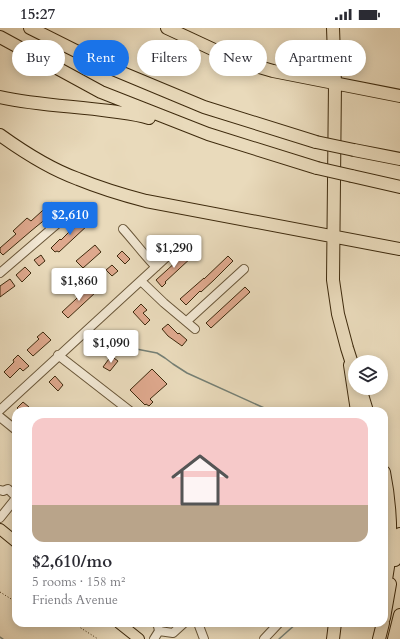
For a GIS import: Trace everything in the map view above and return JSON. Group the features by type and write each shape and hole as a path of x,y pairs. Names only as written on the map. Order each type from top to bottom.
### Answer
{"highway":[{"path":"30,28 137,80 204,107 316,142 394,158"},
{"path":"47,28 118,67 137,80"},
{"path":"167,28 223,54 252,65 273,71 394,94"},
{"path":"333,28 335,83 333,274 338,314 349,355"},
{"path":"0,37 101,92 208,134 317,168 400,187"},
{"path":"0,97 36,103 137,114 178,127 208,134"},
{"path":"0,136 34,158 57,170 122,195 146,201 394,247"},
{"path":"347,348 356,407"},
{"path":"362,395 366,407"},
{"path":"388,506 390,551 388,565"},
{"path":"388,597 400,534"},
{"path":"394,639 400,615"},
{"path":"333,639 334,627"},
{"path":"379,639 382,627"}],"main road":[{"path":"0,529 12,539"},
{"path":"124,627 139,639"}],"street":[{"path":"0,273 71,212"},
{"path":"123,229 156,267"},
{"path":"0,410 184,241"},
{"path":"187,322 244,269"},
{"path":"141,280 164,303 195,329"},
{"path":"58,356 125,407"},
{"path":"0,417 12,427"},
{"path":"0,490 3,491 8,489 12,493"},
{"path":"0,518 12,502"},
{"path":"154,639 159,631 158,627"},
{"path":"159,631 173,633 180,627"},
{"path":"200,627 204,639"},
{"path":"264,639 275,627"}],"path":[{"path":"0,592 12,600"},
{"path":"79,627 98,639"}],"building":[{"path":"52,202 58,208 3,255 0,252 0,248 16,234 13,231 27,218 31,221"},
{"path":"84,219 89,224 59,252 55,252 51,248 60,239 61,240"},
{"path":"95,245 101,252 83,268 76,261"},
{"path":"122,251 130,259 125,264 117,256"},
{"path":"188,251 193,256 165,282 166,283 162,287 156,280"},
{"path":"41,255 45,261 39,266 34,260"},
{"path":"228,256 233,261 186,305 180,299"},
{"path":"112,265 118,271 112,276 106,270"},
{"path":"25,267 31,273 22,282 16,275"},
{"path":"10,279 15,286 0,297 0,286"},
{"path":"90,286 96,292 68,318 62,312"},
{"path":"245,287 250,292 211,328 206,323"},
{"path":"141,304 147,310 143,313 150,320 145,325 133,312"},
{"path":"168,324 178,334 179,333 187,340 182,346 168,336 162,329"},
{"path":"43,332 51,340 33,356 27,350 39,339 37,337"},
{"path":"18,355 29,366 23,371 20,368 10,378 4,372 14,362 13,360"},
{"path":"111,356 118,361 110,371 103,367"},
{"path":"152,369 167,384 150,399 153,402 149,406 146,404 145,405 130,390"},
{"path":"55,376 63,385 58,391 49,382"},
{"path":"23,402 29,407 18,407"}],"waterway":[{"path":"117,343 131,348 157,353 187,373 262,407"},
{"path":"279,639 292,627"}]}
